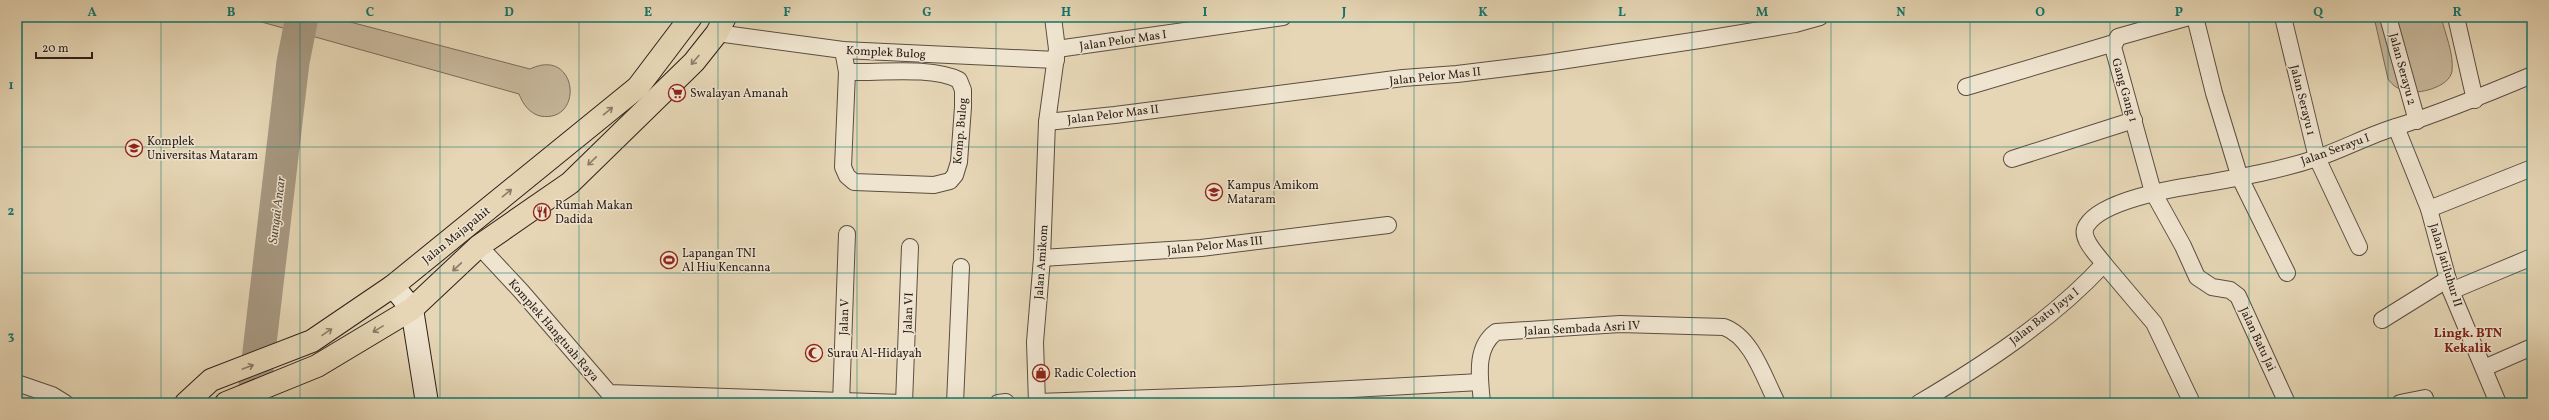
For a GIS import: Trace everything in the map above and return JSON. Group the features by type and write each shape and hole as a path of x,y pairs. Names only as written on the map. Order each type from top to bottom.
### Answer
{"main road":[{"name":"Jalan Majapahit","path":"186,403 211,380 312,342 393,286 638,87 691,17"},
{"name":"Jalan Majapahit","path":"227,402 317,366 412,308 479,246 570,183 671,87 721,25"}],"street":[{"name":"Jalan Amikom","path":"1037,402 1035,342 1042,258 1047,122 1056,55 1053,17"},
{"name":"Jalan Pelor Mas I","path":"1056,55 1257,19 1284,17"},
{"name":"Jalan Pelor Mas II","path":"1047,122 1115,115 1403,78 1457,74 1547,63 1706,39 1795,24 1820,17"},
{"name":"Gang Gang 1","path":"2153,192 2114,43 2118,37 2189,17"},
{"path":"2195,17 2214,93 2240,178 2287,273"},
{"name":"Jalan Serayu 1","path":"2283,17 2317,158 2359,247"},
{"name":"Jalan Serayu 2","path":"2388,17 2417,121"},
{"path":"2456,17 2475,100"},
{"name":"Komplek Bulog","path":"721,25 843,50 1056,55"},
{"path":"1966,87 2114,43"},
{"name":"Komp. Bulog","path":"843,50 847,72 843,167 847,176 854,182 934,185 950,181 955,175 959,162 964,107 963,90 959,80 950,75 847,72"},
{"name":"Jalan Serayu I","path":"2104,264 2086,241 2084,232 2088,223 2109,208 2153,192 2240,178 2317,158 2396,127 2475,100 2532,74"},
{"path":"2012,160 2134,120"},
{"name":"Jalan Jatiluhur II","path":"2396,127 2429,210 2450,285 2498,403"},
{"path":"2429,210 2532,168"},
{"name":"Jalan Batu Jai","path":"2153,192 2183,246 2197,277 2212,287 2230,290 2238,296 2287,403"},
{"name":"Jalan Pelor Mas III","path":"1042,258 1202,248 1388,225"},
{"name":"Jalan V","path":"841,401 847,234"},
{"name":"Komplek Hangtuah Raya","path":"479,246 521,291 609,398 903,403"},
{"name":"Jalan VI","path":"903,403 910,247"},
{"path":"2382,320 2450,285 2532,257"},
{"path":"2104,264 2154,323 2192,403"},
{"name":"Jalan Batu Jaya I","path":"1919,403 1979,368 2080,288 2104,264"},
{"path":"955,403 961,267"},
{"path":"393,286 412,308 427,403"},
{"name":"Jalan Sembada Asri IV","path":"1480,382 1480,355 1489,336 1496,332 1620,324 1724,327 1736,333 1746,345 1777,403"},
{"path":"2484,368 2532,347"},
{"path":"1037,402 1240,399 1480,382 1482,403"},
{"path":"17,383 52,395 65,403"},
{"path":"2400,403 2425,398"}],"shaded area":[{"path":"256,17 331,17 530,69 546,65 558,68 566,76 570,87 569,99 564,109 554,115 536,115 527,108 519,94 258,21"},
{"path":"2374,17 2441,17 2452,58 2452,71 2450,77 2440,85 2418,92 2406,91 2394,85 2388,79"}],"waterway":[{"name":"Sungai Ancar","path":"253,403 293,62 302,17"}],"place":[{"name":"Swalayan Amanah","path":"677,93"},
{"name":"Komplek Universitas Mataram","path":"134,148"},
{"name":"Kampus Amikom Mataram","path":"1214,192"},
{"name":"Rumah Makan Dadida","path":"542,212"},
{"name":"Lapangan TNI Al Hiu Kencanna","path":"669,260"},
{"name":"Surau Al-Hidayah","path":"814,353"},
{"name":"Radic Colection","path":"1041,373"}],"district":[{"name":"Lingk. BTN Kekalik","path":"2468,340"}]}
